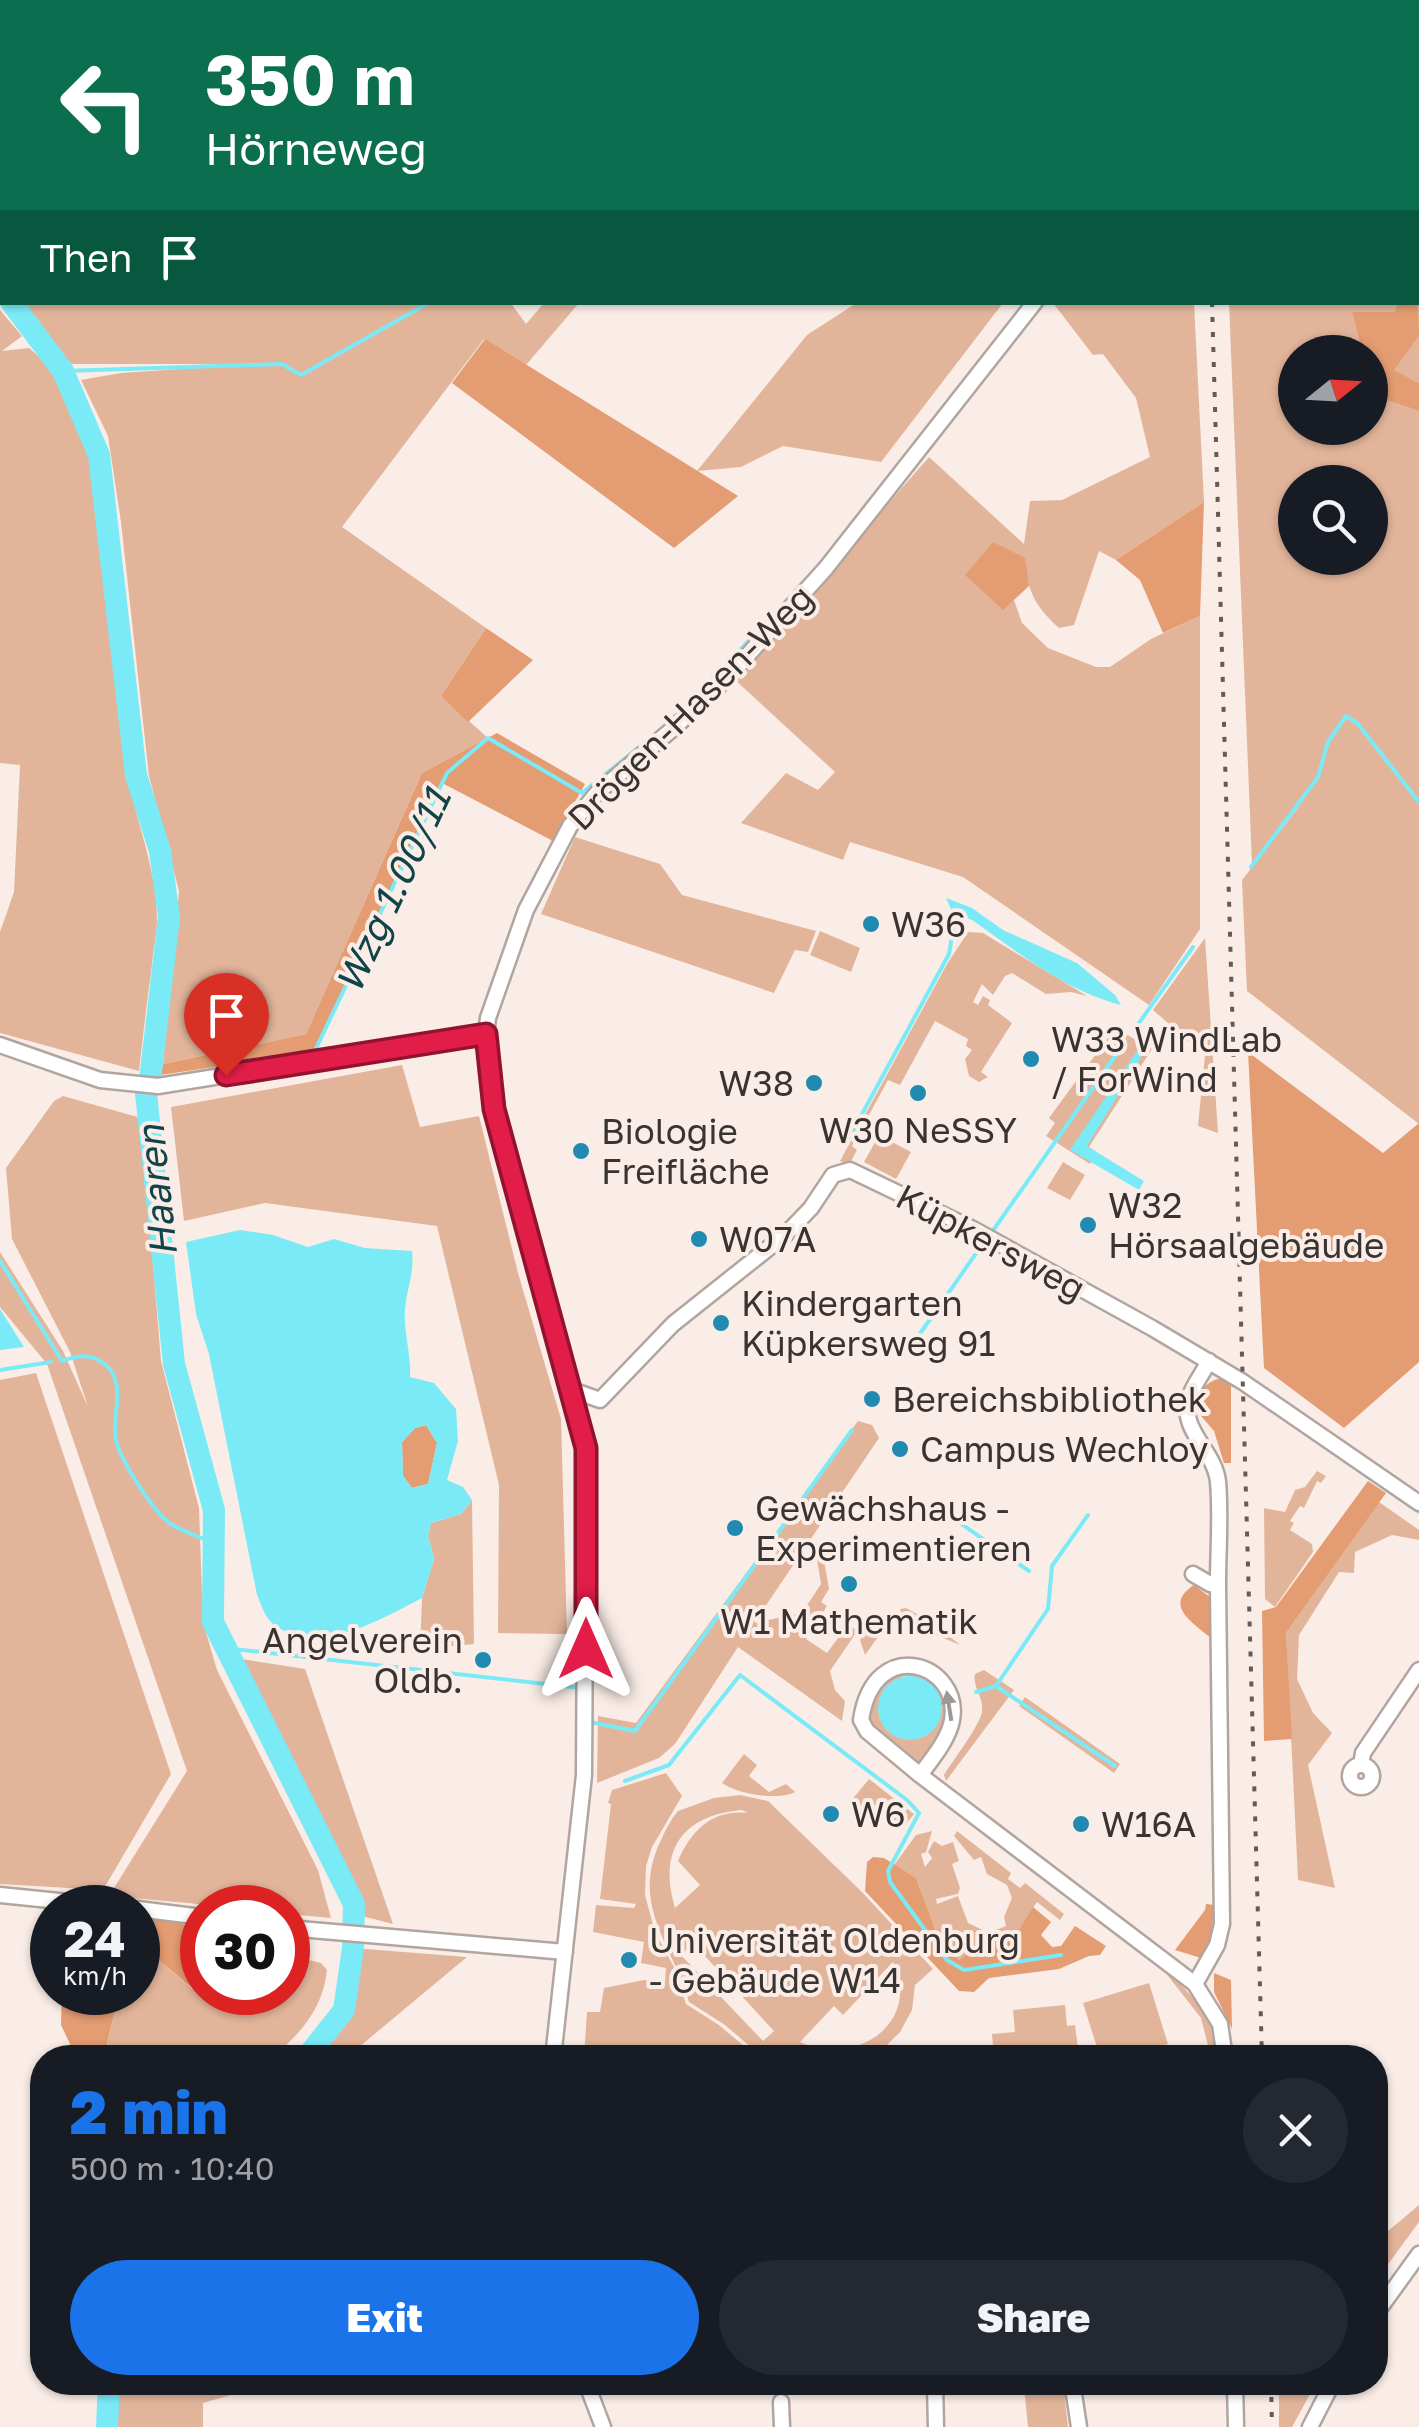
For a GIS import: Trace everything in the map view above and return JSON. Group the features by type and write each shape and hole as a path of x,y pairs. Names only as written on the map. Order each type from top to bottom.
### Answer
{"street":[{"name":"Drögen-Hasen-Weg","path":"554,2045 584,1775 587,1476 580,1421 494,1109 486,1034 501,977 526,910 570,826 597,794 729,676 826,568 1033,305"},
{"path":"0,1045 100,1080 158,1086 486,1034"},
{"name":"Küpkersweg","path":"580,1421 673,1324 786,1234 834,1176 850,1170 988,1236 1209,1362 1419,1503"},
{"path":"1196,1984 1217,1945 1222,1924 1218,1482 1215,1466 1188,1425 1187,1413 1189,1397 1209,1362"},
{"path":"572,1390 600,1400"},
{"path":"1193,1574 1218,1585"},
{"path":"920,1775 953,1720 952,1700 932,1672 918,1666 903,1666 880,1674 870,1686 860,1720 867,1731 920,1775 1196,1984 1220,2024 1223,2045"},
{"path":"1361,1764 1363,1754 1419,1670"},
{"path":"0,1895 30,1898"},
{"path":"310,1931 566,1952"},
{"path":"1388,2297 1419,2254"},
{"path":"591,2395 602,2427"},
{"path":"934,2395 936,2427"},
{"path":"1074,2395 1079,2427"},
{"path":"1235,2395 1236,2427"},
{"path":"1310,2427 1326,2395"},
{"path":"781,2402 782,2427"}],"shaded area":[{"path":"25,305 512,305 526,324 542,305 577,305 526,365 484,339 342,527 486,628 441,696 488,738 422,773 306,1034 163,1064 179,891 149,776 108,436 81,380 121,373 255,364 69,364"},
{"path":"853,305 1001,305 881,462 783,446 741,467 697,471 807,335"},
{"path":"1055,305 1194,305 1204,502 1116,560 1099,551 1074,625 1059,628 1038,605 1030,589 1025,559 1003,609 1014,600 1022,623 1048,648 1096,667 1110,667 1151,639 1200,616 1200,929 1149,1005 963,877 850,842 843,860 741,823 786,773 818,790 835,772 734,679 929,457 1024,544 1030,501 1062,500 1150,457 1136,398 1103,354 1093,355"},
{"path":"1229,305 1397,305 1396,312 1352,312 1358,335 1278,335 1278,445 1388,445 1388,401 1419,411 1419,1124 1247,991 1242,880 1305,799 1252,864"},
{"path":"1397,305 1419,305 1419,336 1394,370 1419,383 1419,411 1388,401 1388,335 1358,335 1352,312 1395,312"},
{"path":"0,310 22,336 2,351 29,348 59,382 81,429 96,484 127,770 156,901 139,1071 0,1033 0,932 14,892 20,765 0,763"},
{"path":"1419,336 1419,383 1393,370"},
{"path":"485,339 738,496 674,548 452,383"},
{"path":"1204,502 1200,616 1163,633 1140,580 1116,560"},
{"path":"993,542 1025,558 1029,586 1003,610 965,575"},
{"path":"486,628 533,660 468,722 441,696"},
{"path":"497,733 585,784 553,841 442,783 312,1053 160,1075 163,1064 306,1034 422,773"},
{"path":"575,837 660,864 682,895 816,931 808,952 795,950 774,993 541,914"},
{"path":"820,931 860,948 851,972 810,955"},
{"path":"968,932 983,933 1087,996 1071,992 1046,994 1012,973 1005,976 993,995 982,984 973,1002 978,1005 983,996 990,1000 988,1005 1012,1023 981,1072 988,1077 979,1082 969,1076 965,1059 972,1050 966,1046 968,1039 935,1021 900,1085 888,1080 852,1146 857,1150 849,1165 840,1161 947,964"},
{"path":"1205,938 1218,1133 1198,1126 1205,1055 1153,1010"},
{"path":"1115,1028 1152,1049 1089,1147 1097,1152 1090,1164 1046,1136 1055,1123 1049,1118"},
{"path":"1248,1052 1383,1153 1419,1123 1419,1362 1344,1428 1264,1368"},
{"path":"402,1065 420,1127 479,1116 518,1273 561,1419 567,1634 498,1633 499,1485 437,1226 265,1203 184,1221 171,1107"},
{"path":"63,1096 141,1118 161,1361 199,1508 203,1622 217,1670 318,1870 331,1918 310,1916 310,1885 180,1885 180,1902 160,1901 160,1885 116,1885 187,1771 47,1364 0,1307 0,1252 63,1351 88,1407 70,1352 12,1239 6,1168 54,1101"},
{"path":"879,1135 911,1152 896,1179 864,1162"},
{"path":"1063,1162 1085,1175 1070,1200 1047,1188"},
{"path":"36,1373 171,1774 106,1885 0,1884 0,1380"},
{"path":"1221,1378 1231,1383 1231,1463 1224,1463 1214,1431 1196,1410 1203,1389"},
{"path":"858,1421 872,1425 879,1438 754,1623 802,1613 821,1584 817,1559 822,1549 829,1589 821,1602 827,1606 806,1639 827,1653 847,1626 858,1630 830,1671 835,1690 845,1701 842,1721 738,1647 675,1744 659,1758 597,1783 598,1716 636,1723"},
{"path":"426,1425 437,1443 428,1484 412,1488 403,1476 402,1442 415,1428"},
{"path":"1317,1471 1326,1476 1321,1483 1317,1481 1304,1508 1300,1506 1290,1521 1294,1523 1290,1530 1312,1544 1313,1552 1275,1607 1265,1599 1264,1508 1285,1512 1295,1490 1305,1487"},
{"path":"1368,1481 1386,1493 1286,1633 1292,1739 1264,1741 1262,1611 1276,1607"},
{"path":"472,1500 474,1644 420,1649 422,1598 434,1559 428,1536 431,1523 461,1514"},
{"path":"1379,1502 1419,1530 1419,1540 1392,1535 1355,1552 1354,1573 1339,1572 1299,1635 1297,1679 1313,1713 1332,1733 1308,1765 1335,1888 1298,1880 1286,1633"},
{"path":"1194,1585 1210,1597 1211,1638 1189,1619 1181,1606 1185,1592"},
{"path":"906,1608 935,1624 960,1645 905,1622 900,1609"},
{"path":"883,1614 878,1637 865,1655 860,1640"},
{"path":"235,1658 305,1669 393,1924 362,1916 356,1888"},
{"path":"984,1670 1014,1690 946,1781 944,1775 980,1718 982,1707 975,1674"},
{"path":"932,1673 953,1720 920,1775 867,1731 864,1699 880,1674","holes":["904,1676 924,1679 938,1691 880,1720 878,1709 884,1689"]},
{"path":"1025,1697 1120,1764 1114,1773 1019,1706"},
{"path":"744,1754 757,1765 749,1776 769,1792 786,1784 795,1792 758,1795 722,1783"},
{"path":"666,1773 682,1796 652,1847 646,1866 645,1895 655,1932 675,1969 686,2004 743,2045 585,2045 587,2012 600,2012 604,1988 644,1980 665,1981 666,1968 641,1963 644,1942 593,1932 596,1905 634,1908 636,1904 600,1899 612,1790"},
{"path":"869,1779 914,1814 901,1830 876,1809 866,1822 853,1814 851,1801"},
{"path":"740,1795 768,1801 863,1893 933,1969 915,1985 912,2010 900,2032 887,2045 858,2045 879,2034 891,2021 899,2003 900,1984 893,1962 843,2015 834,2006 800,2042 811,2045 748,2045 689,2002 651,1903 653,1861 678,1811 714,1798","holes":["721,1813 748,1813 714,1818 689,1840 678,1861 700,1885 675,1908 670,1870 679,1840 703,1820","693,1943 774,2031 763,2041 681,1955"]},
{"path":"932,1831 926,1852 921,1854 925,1867 932,1858 928,1852 934,1841 942,1846 953,1842 959,1861 952,1864 960,1888 958,1894 936,1899 937,1904 958,1896 968,1923 989,1933 1006,1926 1004,1917 1012,1898 1007,1885 987,1874 981,1857 974,1860 954,1836 957,1831 1011,1873 1008,1879 1020,1888 1025,1883 1064,1914 1060,1920 1037,1902 1020,1928 978,1945 959,1960 937,1934 916,1878 894,1865 916,1835"},
{"path":"873,1857 884,1858 916,1878 936,1933 959,1960 978,1945 1020,1928 1033,1907 1051,1922 1041,1935 1052,1947 1061,1946 1075,1926 1106,1946 1100,1955 1059,1969 989,1978 974,1992 959,1991 865,1891 867,1862"},
{"path":"1206,1904 1215,1905 1210,1939 1201,1958 1175,1950 1205,1910"},
{"path":"160,1920 180,1924 180,1978 160,1961"},
{"path":"353,1948 467,1957 361,2045 316,2045 344,2010"},
{"path":"310,1960 321,1963 327,1970 321,1996 309,2019 285,2045 107,2045 114,2015 160,2015 160,1961 180,1979 180,2015 310,2015"},
{"path":"1161,1967 1199,2006 1216,2045 1208,2045 1201,2018"},
{"path":"1214,1973 1231,1980 1232,2029 1214,1992"},
{"path":"1149,1983 1168,2044 1096,2045 1083,2003"},
{"path":"1065,2005 1067,2026 1075,2025 1078,2045 993,2045 992,2034 1015,2032 1013,2010"},
{"path":"61,2015 114,2015 107,2045 71,2045 61,2025"},
{"path":"1419,2205 1419,2222 1388,2264 1388,2231"},
{"path":"106,2395 231,2395 203,2403 203,2427 105,2427"},
{"path":"1025,2395 1064,2395 1068,2427 1028,2427"},
{"path":"1279,2395 1309,2395 1292,2427 1279,2427"}],"water":[{"path":"946,898 972,908 1003,930 1077,963 1115,995 1121,1005 1061,980 972,920 955,918"},
{"path":"1137,1051 1143,1054 1087,1146 1144,1181 1139,1190 1070,1150"},
{"path":"240,1230 273,1235 308,1247 334,1239 365,1248 412,1251 405,1313 410,1377 434,1383 456,1409 458,1441 447,1480 463,1487 472,1500 461,1514 431,1523 428,1536 434,1559 422,1598 368,1625 328,1636 289,1633 267,1617 257,1595 209,1354 196,1314 186,1242","holes":["426,1425 437,1443 428,1484 412,1488 403,1476 402,1442 415,1428"]},
{"path":"0,1309 24,1347 0,1350"},
{"path":"910,1676 933,1685 942,1708 933,1731 910,1740 887,1731 878,1708 887,1685"}],"waterway":[{"name":"Haaren","path":"13,305 63,371 99,455 136,775 160,851 169,917 146,1093 174,1364 214,1510 213,1622 354,1904 353,1948 344,2010 316,2045"},
{"path":"63,371 282,364 301,375 425,305"},
{"name":"Wzg 1.00/11","path":"855,520 873,496"},
{"name":"Wzg 1.00/11","path":"677,716 805,582"},
{"path":"1251,867 1318,777 1328,742 1346,716 1358,724 1419,802"},
{"name":"Wzg 1.00/11","path":"312,1057 447,773 488,738 582,793 658,732"},
{"path":"849,1138 949,954 955,918"},
{"path":"1134,1030 1193,947"},
{"path":"992,1232 1125,1042"},
{"name":"Wzg 1.00/11","path":"154,1079 184,1075"},
{"path":"910,1348 984,1242"},
{"path":"0,1261 62,1361 90,1357 113,1373 118,1447 149,1500 171,1524 214,1543"},
{"path":"0,1370 51,1362"},
{"path":"590,1722 635,1731 852,1430"},
{"path":"1341,1458 1419,1512"},
{"path":"940,1509 1029,1571"},
{"path":"996,1686 1048,1609 1052,1566 1088,1515"},
{"path":"224,1648 581,1688"},
{"path":"625,1781 669,1765 740,1675 919,1813 888,1871 890,1882 947,1960 964,1970 1061,1955"},
{"path":"976,1692 996,1686 1115,1766"},
{"name":"Haaren","path":"107,2427 108,2395"}],"railway":[{"path":"1212,305 1262,2045"},
{"path":"1271,2395 1272,2427"}],"place":[{"name":"W36","path":"871,924"},
{"name":"W33 WindLab / ForWind","path":"1031,1059"},
{"name":"W38","path":"814,1083"},
{"name":"W30 NeSSY","path":"918,1093"},
{"name":"Biologie Freifläche","path":"581,1151"},
{"name":"W32 Hörsaalgebäude","path":"1088,1225"},
{"name":"W07A","path":"699,1239"},
{"name":"Kindergarten Küpkersweg 91","path":"721,1323"},
{"name":"Bereichsbibliothek","path":"872,1399"},
{"name":"Campus Wechloy","path":"900,1449"},
{"name":"Gewächshaus - Experimentieren","path":"735,1528"},
{"name":"W1 Mathematik","path":"849,1584"},
{"name":"Angelverein Oldb.","path":"483,1660"},
{"name":"W6","path":"831,1814"},
{"name":"W16A","path":"1081,1824"},
{"name":"Universität Oldenburg - Gebäude W14","path":"629,1960"}],"route":[{"path":"226,1075 486,1034 494,1109 586,1448 586,1649"}]}
